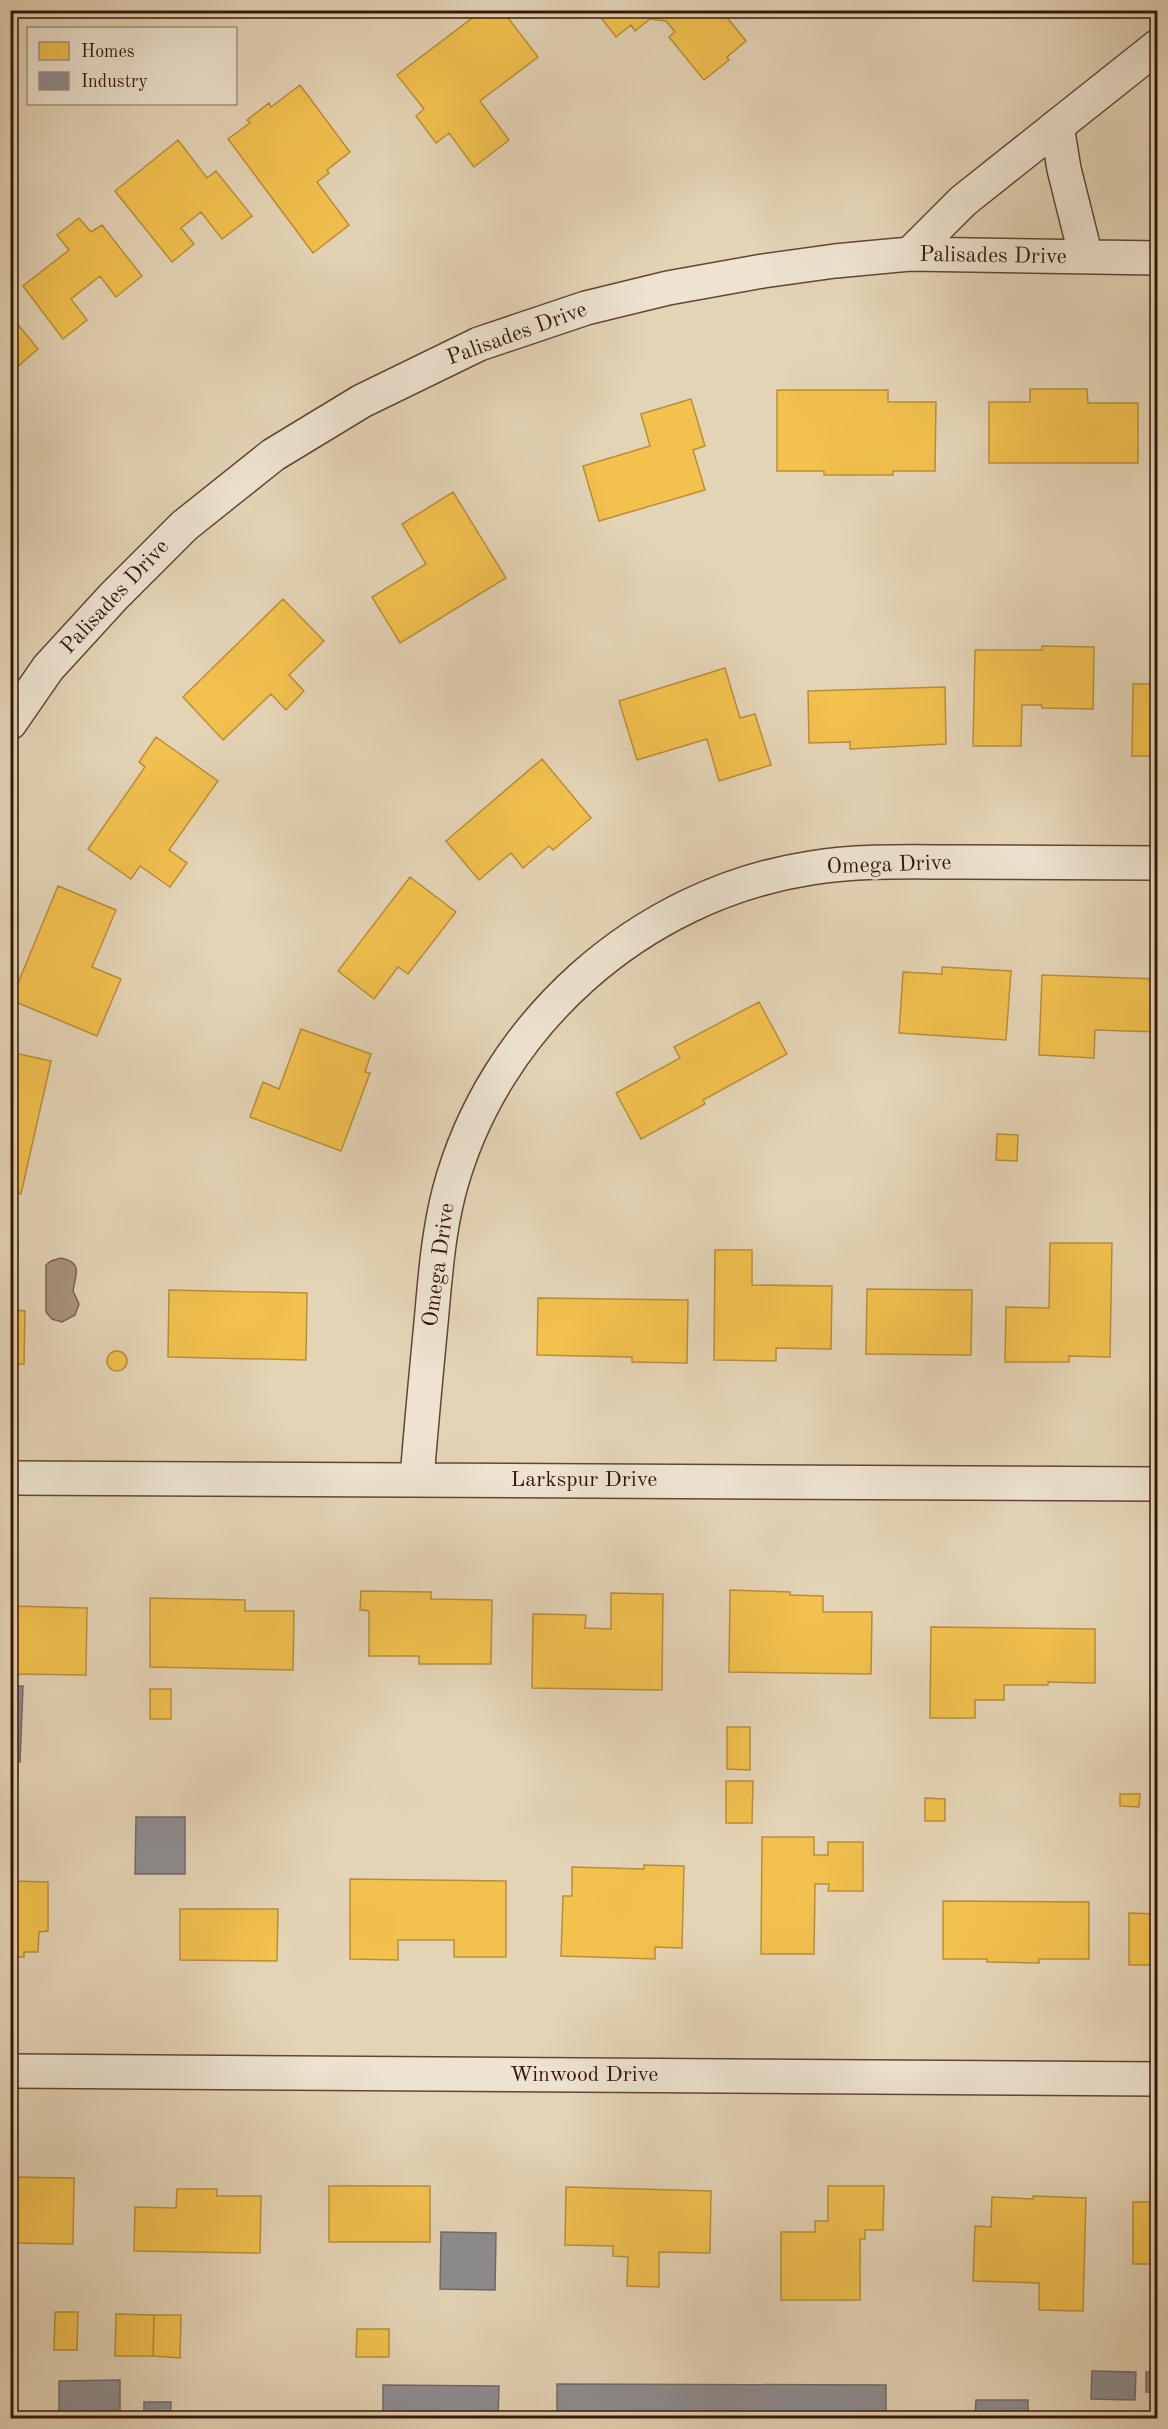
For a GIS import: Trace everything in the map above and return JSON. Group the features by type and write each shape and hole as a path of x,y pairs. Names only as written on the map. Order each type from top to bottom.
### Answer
{"street":[{"path":"910,254 963,201 1158,46"},
{"path":"1057,126 1064,169 1086,257"},
{"name":"Palisades Drive","path":"10,723 48,668 114,596 184,526 273,455 362,401 479,344 586,308 668,288 763,271 910,254 1158,258"},
{"name":"Omega Drive","path":"417,1479 440,1236 449,1191 464,1147 483,1105 513,1055 565,992 599,961 637,934 677,910 765,878 810,868 864,861 1158,863"},
{"name":"Larkspur Drive","path":"10,1478 1158,1484"},
{"name":"Winwood Drive","path":"10,2071 1158,2079"}],"shaded area":[{"path":"61,1258 75,1266 73,1291 79,1304 75,1315 62,1322 52,1319 46,1312 46,1265"}],"building: Homes":[{"path":"483,10 502,10 538,57 480,101 509,140 474,167 449,133 436,143 416,116 424,109 397,75"},
{"path":"595,10 721,10 746,41 727,57 729,60 704,80 669,37 675,32 666,21 650,19 635,31 631,25 616,37"},
{"path":"300,85 350,152 327,170 329,173 317,182 349,225 313,253 228,139 250,123 247,120 269,103 271,107"},
{"path":"178,140 207,178 216,171 252,216 222,239 201,212 181,228 194,244 172,262 115,191"},
{"path":"79,218 91,232 102,225 142,276 116,297 100,276 71,299 87,320 63,339 23,286 69,250 57,235"},
{"path":"10,315 38,349 16,368 13,365 10,368"},
{"path":"1030,389 1087,389 1088,403 1138,403 1138,463 989,463 989,402 1030,402"},
{"path":"777,390 888,390 888,402 936,402 935,471 893,471 893,475 824,475 824,471 777,471"},
{"path":"691,399 705,446 693,450 705,490 599,521 583,466 650,446 641,414"},
{"path":"453,492 506,578 400,643 372,597 426,564 402,524"},
{"path":"283,599 324,641 289,675 304,691 286,710 271,694 223,740 183,697"},
{"path":"1042,646 1094,647 1093,709 1042,708 1042,705 1022,705 1021,746 973,746 975,650 1042,650"},
{"path":"725,668 740,718 755,714 771,765 719,781 707,739 637,760 619,701"},
{"path":"1133,684 1158,684 1158,756 1132,756"},
{"path":"945,687 946,744 850,749 850,742 809,743 808,691"},
{"path":"156,737 218,781 169,850 187,863 170,887 140,866 131,879 88,849 145,767 139,762"},
{"path":"542,759 591,818 553,850 549,846 523,868 511,853 479,880 446,841"},
{"path":"410,877 456,912 408,974 398,967 374,999 338,971"},
{"path":"58,886 116,910 92,967 121,979 97,1036 11,1000"},
{"path":"942,967 1011,971 1006,1040 899,1033 903,972 942,974"},
{"path":"1042,975 1158,979 1158,1032 1095,1030 1094,1058 1039,1055"},
{"path":"759,1002 787,1054 703,1100 705,1104 641,1139 616,1093 680,1058 674,1047"},
{"path":"301,1029 371,1054 365,1072 370,1073 341,1151 250,1117 263,1082 279,1089"},
{"path":"10,1052 51,1061 21,1194 10,1192"},
{"path":"997,1134 1018,1135 1017,1161 996,1160"},
{"path":"10,1239 18,1240 16,1310 25,1311 24,1364 10,1364"},
{"path":"1050,1243 1112,1243 1110,1357 1069,1356 1069,1362 1005,1362 1006,1307 1049,1308"},
{"path":"715,1250 752,1250 752,1285 832,1286 831,1349 776,1348 776,1361 714,1360"},
{"path":"867,1289 972,1290 971,1355 866,1354"},
{"path":"169,1290 307,1293 306,1360 168,1357"},
{"path":"538,1298 688,1300 687,1363 632,1362 632,1357 537,1355"},
{"path":"1155,1314 1158,1314 1158,1369 1155,1369"},
{"path":"117,1351 124,1354 127,1361 124,1368 117,1371 110,1368 107,1361 110,1354"},
{"path":"730,1590 790,1592 790,1595 823,1596 823,1612 872,1612 871,1674 729,1672"},
{"path":"361,1591 431,1592 431,1599 492,1600 491,1664 419,1664 419,1656 369,1656 369,1611 360,1610"},
{"path":"611,1593 663,1594 662,1690 532,1688 533,1614 586,1615 585,1628 611,1629"},
{"path":"150,1598 245,1600 245,1611 294,1611 293,1670 150,1667"},
{"path":"12,1606 87,1608 86,1675 11,1674"},
{"path":"931,1627 1095,1629 1095,1683 1048,1682 1048,1685 1004,1685 1004,1700 975,1700 975,1718 930,1718"},
{"path":"1156,1638 1158,1638 1158,1704 1155,1704"},
{"path":"150,1689 171,1689 171,1719 150,1719"},
{"path":"727,1727 750,1727 750,1770 727,1769"},
{"path":"726,1781 753,1781 752,1823 726,1823"},
{"path":"1120,1794 1140,1794 1139,1807 1120,1806"},
{"path":"925,1798 945,1799 945,1821 925,1821"},
{"path":"762,1837 814,1837 814,1855 828,1855 828,1842 863,1842 863,1891 828,1891 829,1884 815,1884 814,1954 761,1954"},
{"path":"644,1865 684,1866 682,1948 655,1947 655,1959 561,1956 563,1896 572,1896 572,1867 644,1869"},
{"path":"350,1879 506,1881 506,1957 454,1957 454,1940 398,1940 398,1960 350,1959"},
{"path":"10,1881 48,1882 48,1931 39,1932 38,1952 24,1952 24,1957 10,1957"},
{"path":"943,1901 1089,1902 1089,1959 1039,1959 1039,1963 987,1962 987,1959 943,1959"},
{"path":"180,1909 278,1909 277,1961 180,1960"},
{"path":"1129,1913 1158,1914 1158,1965 1129,1965"},
{"path":"10,2177 74,2178 73,2244 10,2243"},
{"path":"329,2186 430,2186 430,2242 329,2242"},
{"path":"828,2186 884,2186 883,2230 865,2230 865,2239 860,2239 860,2300 781,2300 781,2232 815,2232 815,2221 828,2221"},
{"path":"566,2187 711,2191 710,2253 659,2252 659,2287 627,2286 628,2257 613,2256 613,2246 565,2245"},
{"path":"177,2189 217,2189 217,2196 261,2196 260,2253 134,2251 135,2207 176,2208"},
{"path":"1033,2196 1086,2198 1083,2311 1039,2310 1039,2283 973,2281 975,2226 991,2227 992,2197 1033,2199"},
{"path":"1133,2202 1158,2202 1158,2264 1133,2264"},
{"path":"55,2312 78,2312 77,2350 54,2350"},
{"path":"116,2314 154,2315 153,2356 115,2356"},
{"path":"154,2315 181,2315 180,2358 153,2356"},
{"path":"357,2329 389,2329 389,2357 356,2357"}],"building: Industry":[{"path":"10,1686 23,1686 20,1762 10,1762"},
{"path":"136,1817 185,1817 185,1874 135,1874"},
{"path":"441,2232 496,2233 495,2290 440,2289"},
{"path":"1092,2371 1136,2372 1135,2400 1091,2399"},
{"path":"1146,2372 1158,2373 1158,2392 1146,2392"},
{"path":"120,2380 120,2418 59,2418 59,2381"},
{"path":"557,2384 886,2385 886,2418 557,2418"},
{"path":"383,2385 499,2386 498,2418 383,2418"},
{"path":"976,2400 1028,2400 1028,2418 975,2418"},
{"path":"144,2402 171,2402 170,2418 144,2418"}]}
